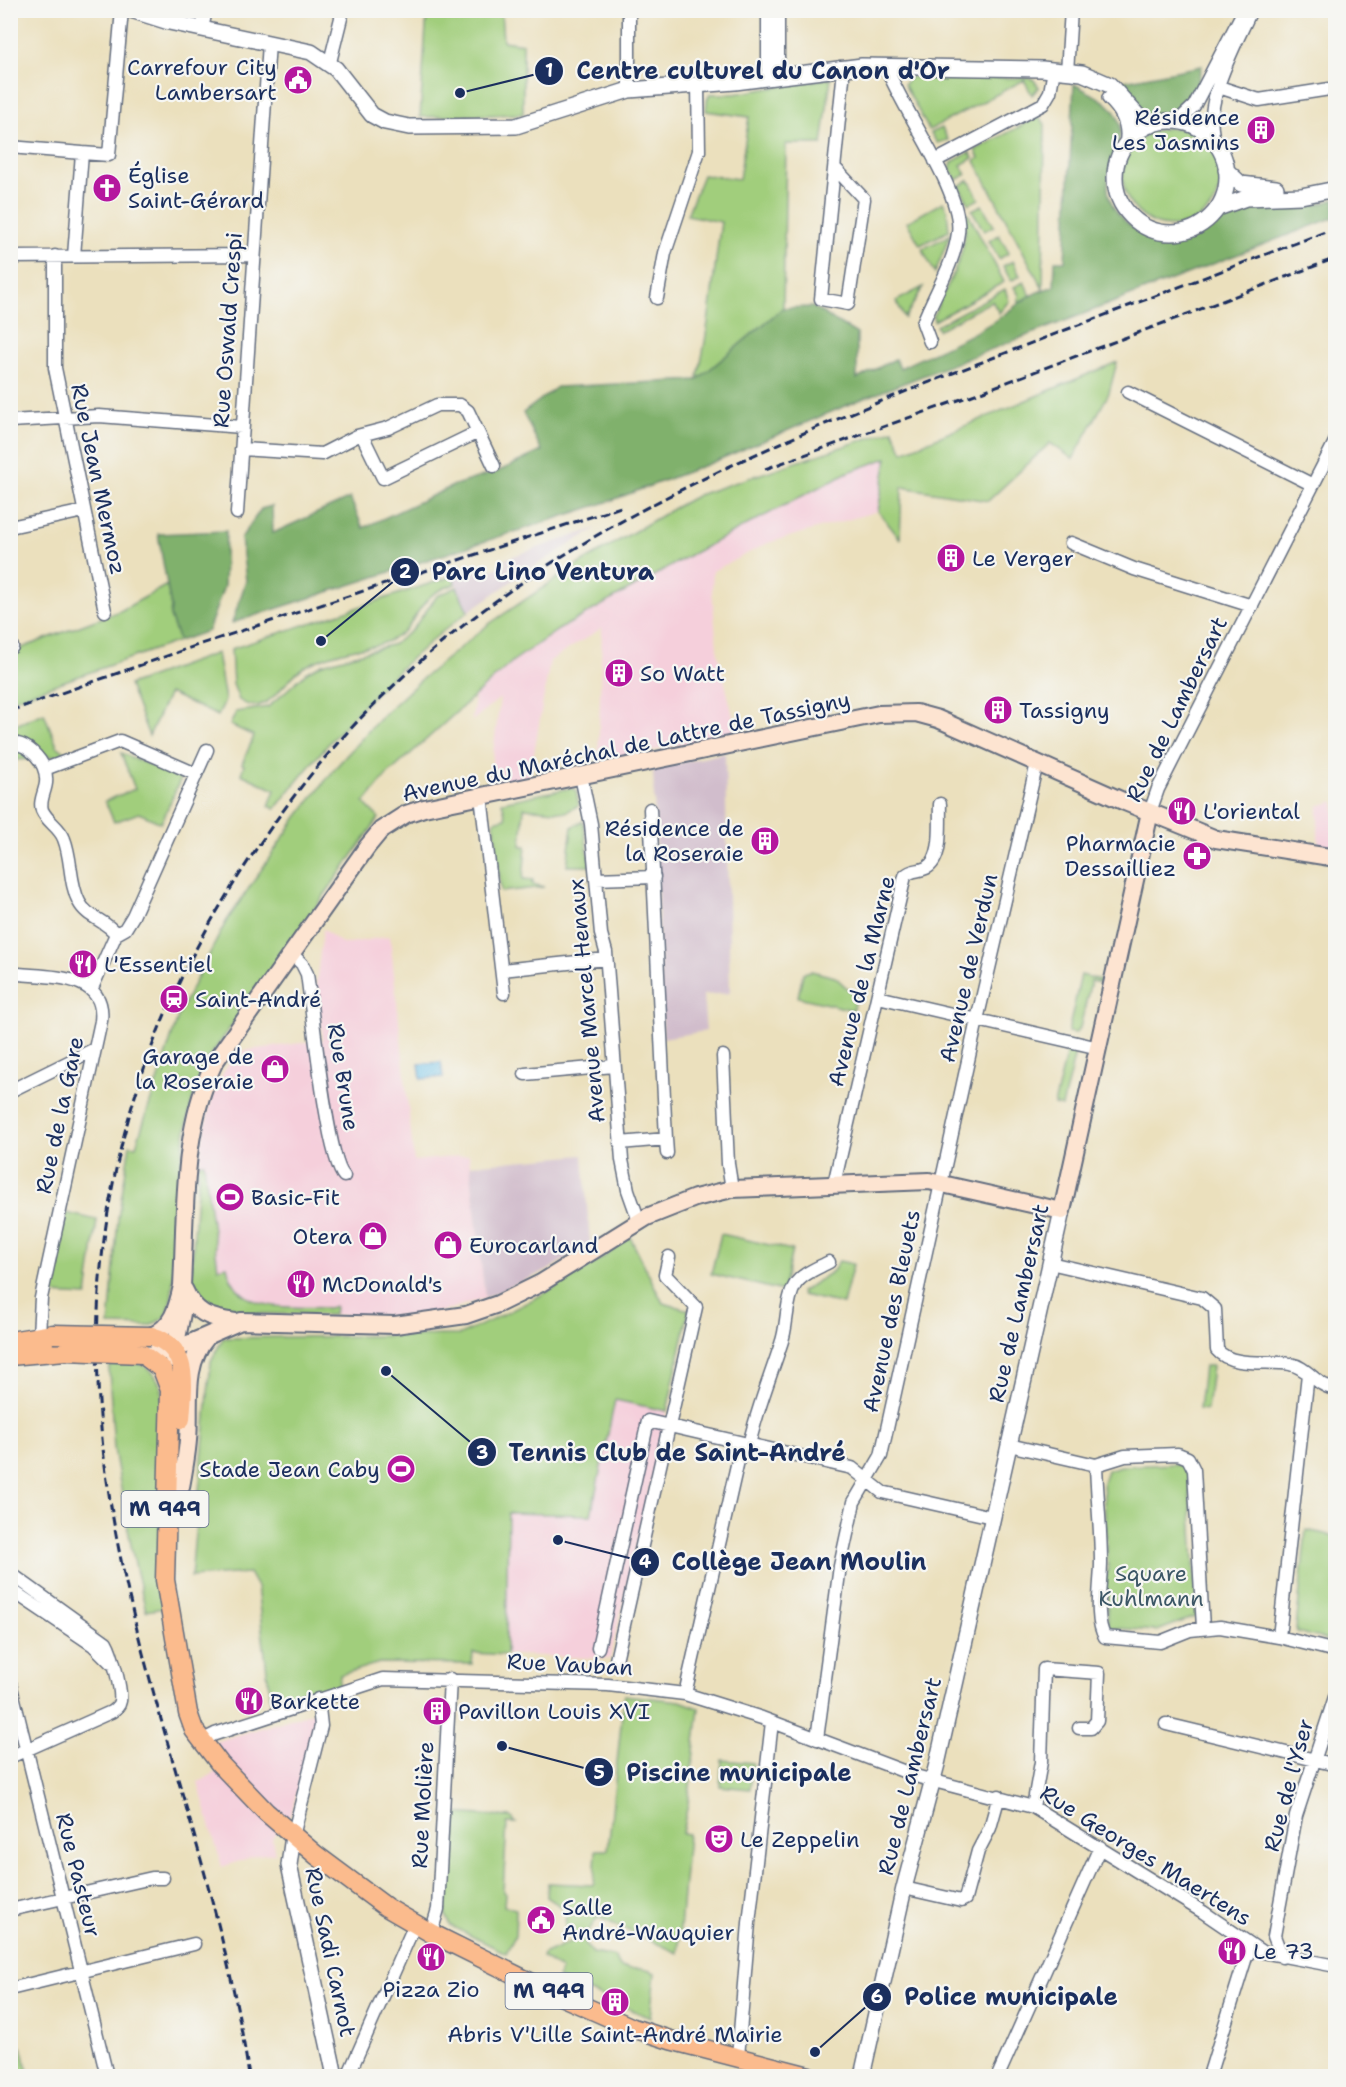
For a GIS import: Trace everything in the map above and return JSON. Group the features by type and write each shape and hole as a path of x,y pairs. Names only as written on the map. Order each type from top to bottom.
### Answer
{"main road":[{"name":"Avenue du Maréchal de Lattre de Tassigny","path":"174,1350 183,1306 187,1171 199,1100 226,1043 381,830 399,817 418,809 894,712 930,716 1150,812 1226,842 1335,858"},
{"name":"Rue de Lambersart","path":"1062,1211 1150,812"},
{"path":"182,1286 191,1304 202,1315 235,1322 395,1325 466,1315 498,1304 541,1283 639,1221 695,1197 732,1189 912,1181 941,1183 1062,1211"},
{"name":"Avenue du Maréchal de Lattre de Tassigny","path":"151,1336 165,1329 172,1319 182,1286"},
{"path":"10,1356 65,1351 142,1354 174,1350 235,1322"},
{"name":"M 949","path":"176,1514 188,1441 191,1370 196,1353 210,1334"},
{"path":"10,1341 46,1335 151,1336 166,1343 174,1350"},
{"name":"M 949","path":"174,1350 170,1390 165,1580 188,1713 201,1741 248,1795 294,1836 373,1898 423,1928 540,1987 618,2022 670,2040 809,2076"},
{"name":"M 949","path":"174,1350 182,1364 183,1378 176,1514 174,1627"},
{"path":"142,1354 162,1369 170,1390"}],"street":[{"path":"10,147 109,155 122,10"},
{"path":"131,10 202,29 311,52 330,62 372,116 385,122 409,127 516,126 629,90 773,78 840,67 886,66 1060,71 1089,74 1110,85 1140,118 1152,125"},
{"path":"202,29 206,10"},
{"path":"330,62 343,10"},
{"path":"629,10 629,90"},
{"path":"768,10 773,78"},
{"path":"773,78 778,10"},
{"path":"935,161 1044,104 1060,71 1071,10"},
{"path":"1177,122 1194,106 1244,10"},
{"path":"1216,144 1196,127 1177,122 1152,125 1135,135 1127,144 1116,167 1116,184 1124,208 1143,225 1167,233 1184,232 1199,226 1218,208 1226,190 1226,170 1210,121 1219,87 1251,10"},
{"name":"Rue Oswald Crespi","path":"237,513 269,42"},
{"path":"886,66 893,86 935,161 954,202 959,227 952,256 923,324 930,342"},
{"path":"835,168 864,199 848,304 821,299 843,79 840,67"},
{"path":"1060,71 1091,84 1117,105 1128,125 1127,144"},
{"path":"657,298 665,253 699,151 698,85"},
{"path":"1219,87 1260,100 1335,88"},
{"path":"74,256 82,153"},
{"path":"1226,170 1241,184 1258,188 1335,184"},
{"path":"1218,208 1246,198 1301,196 1335,189"},
{"path":"10,256 253,255"},
{"name":"Rue Jean Mermoz","path":"55,256 54,355 105,611"},
{"path":"1128,392 1313,485"},
{"path":"241,449 322,454 362,435 388,428 437,405 446,404 466,408 494,466"},
{"path":"10,421 65,417 111,417 242,427"},
{"path":"362,435 384,478 478,432"},
{"name":"Rue de Lambersart","path":"1150,812 1158,789 1335,440"},
{"path":"10,527 84,512"},
{"path":"1071,543 1134,569 1252,606"},
{"path":"45,769 120,741 196,774"},
{"path":"10,743 28,749 45,769 46,783 41,806 45,816 64,839 78,901 87,914 121,932"},
{"path":"10,974 75,981 92,988 121,932 134,916 207,750"},
{"name":"Avenue de Verdun","path":"941,1183 976,1020 1037,763"},
{"name":"Avenue Marcel Henaux","path":"581,776 591,824 606,959 620,1143 627,1190 639,1221"},
{"path":"481,796 504,993"},
{"name":"Avenue de la Marne","path":"834,1184 905,876 910,871 926,868 933,862 937,851 940,804"},
{"path":"650,809 667,1153"},
{"path":"596,879 654,877"},
{"name":"Rue Brune","path":"291,953 302,964 307,974 328,1122 337,1165 344,1176"},
{"path":"502,970 606,959"},
{"name":"Rue de la Gare","path":"46,1335 41,1298 95,1049 102,1006 92,988"},
{"path":"878,997 1099,1048"},
{"path":"10,1091 95,1049"},
{"path":"723,1056 728,1164 732,1189"},
{"path":"525,1074 614,1066"},
{"path":"620,1143 666,1139"},
{"name":"Avenue des Bleuets","path":"817,1739 840,1566 854,1502 881,1456 941,1183"},
{"name":"Rue de Lambersart","path":"862,2076 1062,1211"},
{"path":"616,1660 696,1307 665,1275 669,1257"},
{"path":"685,1694 745,1444 757,1407 769,1386 781,1346 793,1288 799,1280 829,1262"},
{"path":"1050,1263 1202,1298 1215,1310 1217,1350 1221,1354 1232,1359 1289,1364 1324,1386 1335,1389"},
{"path":"1279,1637 1308,1374"},
{"path":"598,1648 648,1421 852,1468 877,1490 992,1517"},
{"path":"1009,1445 1095,1465 1125,1456 1178,1454 1185,1456 1191,1462 1194,1470 1203,1628"},
{"path":"1095,1465 1103,1634 1108,1639 1155,1642 1203,1628 1228,1628 1279,1637 1335,1651"},
{"path":"10,1573 102,1638 112,1653 120,1694 118,1706 10,1757"},
{"path":"10,1589 100,1649 113,1666"},
{"path":"1033,1807 1042,1756 1044,1669 1099,1673 1097,1721 1091,1728 1079,1728"},
{"name":"Rue Vauban","path":"201,1741 318,1699 383,1679 614,1685 685,1694 772,1722 932,1781"},
{"name":"Rue Molière","path":"348,2076 423,1928 438,1909 450,1679"},
{"name":"Rue Pasteur","path":"10,1683 107,2076"},
{"name":"Rue de l'Yser","path":"1282,1957 1275,1936 1298,1808 1335,1694"},
{"path":"294,1836 321,1726 318,1699"},
{"path":"738,2057 749,1923 772,1722"},
{"path":"1166,1724 1335,1765"},
{"name":"Rue Georges Maertens","path":"932,1781 999,1796 1033,1807 1100,1847 1262,1952 1335,1966"},
{"path":"904,1888 961,1901 967,1897 978,1851 990,1828 999,1796"},
{"name":"Rue Sadi Carnot","path":"294,1836 289,1865 334,2076"},
{"path":"998,2076 1100,1847"},
{"path":"10,1910 152,1878 163,1878"},
{"path":"1209,2076 1246,1957 1252,1946 1275,1936"},
{"path":"10,1989 194,1944"}],"shaded area":[{"path":"888,458 878,511 768,543 713,571 712,590 717,649 737,733 598,762 602,628 550,661 530,776 489,784 500,698 472,721 475,695 513,661 558,630 692,554 846,473"},
{"path":"597,528 522,574 468,612 453,576 475,568 478,574 506,565 505,559"},
{"path":"725,753 730,993 703,995 706,1031 663,1038 653,769"},
{"path":"1335,801 1335,849 1318,846 1318,806"},
{"path":"323,929 343,944 390,936 414,1161 469,1155 485,1298 444,1311 412,1316 216,1313 191,1277 201,1146 210,1104 223,1073 238,1049 241,1051 323,1040 316,984"},
{"path":"583,1155 590,1242 550,1269 485,1298 470,1165"},
{"path":"615,1400 667,1411 610,1659 472,1653 485,1424"},
{"path":"320,1710 311,1730 292,1812 272,1838 275,1853 257,1855 222,1867 198,1783 229,1764 211,1743"}],"green space":[{"path":"427,11 501,11 503,41 523,44 523,114 420,117"},
{"path":"1202,66 1195,93 1181,113 1162,117 1143,113 1119,82"},
{"path":"910,77 1027,78 1033,79 1039,87 1032,95 1024,80 929,130 904,84"},
{"path":"831,78 822,144 786,144 783,308 697,380 708,321 721,222 687,215 703,175 739,179 749,117 706,111 707,100 710,94 734,94"},
{"path":"1074,84 1104,101 1117,116 1120,128 1119,140 1108,180 1109,194 1114,208 1127,223 1146,236 1157,241 1179,243 1198,235 1222,217 1240,209 1298,208 1335,199 1335,217 857,401 711,463 610,501 232,623 246,581 241,538 261,509 272,506 273,533 350,498 363,528 455,485 499,471 542,451 523,413 557,387 697,380 783,308 813,307 857,334 857,379 895,359 900,368 939,350 990,324 1032,295 1054,287 1055,261 1065,261"},
{"path":"1040,118 1045,124 1043,289 975,161 979,158 975,150"},
{"path":"942,128 948,140 937,143 931,133"},
{"path":"1172,128 1191,132 1206,143 1217,158 1221,177 1217,196 1206,211 1191,222 1172,226 1153,222 1138,211 1127,196 1123,177 1127,158 1138,143 1153,132"},
{"path":"970,152 973,158 961,165 966,175 956,180 950,168 952,162"},
{"path":"969,180 979,199 969,204 959,186"},
{"path":"943,202 947,210 949,231 920,245 907,222"},
{"path":"982,205 994,226 984,231 972,210"},
{"path":"968,213 1004,282 934,321 933,316 961,254 965,228 964,214"},
{"path":"950,235 935,273 922,249"},
{"path":"999,235 1009,253 999,259 989,241"},
{"path":"1013,261 1020,276 1011,281 1003,266"},
{"path":"1024,282 1031,296 1018,302 1019,295 1014,287"},
{"path":"923,287 905,318 896,301"},
{"path":"1005,289 1009,301 999,313 992,301 938,330 936,326"},
{"path":"1117,362 1109,393 1073,459 1050,443 988,501 902,487 900,539 878,511 887,458 846,473 692,554 558,630 513,661 386,776 364,803 379,818 203,1066 194,1093 183,1150 172,1295 167,1316 150,1326 109,1325 118,1218 130,1145 136,1146 180,1011 226,922 297,817 337,766 380,718 423,678 489,624 574,567 698,495 893,430 903,452"},
{"path":"226,531 224,586 208,631 179,641 170,616 171,607 158,534"},
{"path":"453,576 455,584 431,596 404,631 393,639 345,651 304,667 267,702 249,705 239,700 233,684 231,649"},
{"path":"167,585 171,607 170,616 179,641 11,700 11,652 122,610"},
{"path":"457,587 468,612 389,679 341,729 275,809 269,806 275,790 241,774 244,765 242,764 254,736 230,725 236,712 268,707 307,672 322,664 394,644 412,630 437,596"},
{"path":"217,653 225,700 218,716 169,693 149,736 129,685"},
{"path":"44,713 57,746 66,753 48,756 29,742 11,737 11,727"},
{"path":"11,747 18,747 33,759 11,760"},
{"path":"121,753 181,778 161,823 139,813 114,822 105,801 135,789"},
{"path":"570,788 576,790 579,805 566,812 524,808 521,846 526,846 523,879 533,880 532,884 544,887 501,892 494,821 506,818 502,802"},
{"path":"583,821 590,866 567,866 572,827"},
{"path":"811,971 835,977 856,996 853,1010 798,997 803,973"},
{"path":"1081,975 1101,980 1101,983 1091,981 1080,1028 1076,1033 1068,1032"},
{"path":"1067,1051 1075,1053 1062,1107 1054,1105"},
{"path":"199,1163 204,1163 218,1268 227,1266 233,1282 242,1293 253,1300 282,1307 329,1308 335,1306 334,1315 216,1313 202,1302 195,1294 191,1277"},
{"path":"66,1213 97,1220 87,1296 50,1294"},
{"path":"721,1234 792,1250 783,1291 711,1274"},
{"name":"Stade Jean Caby","path":"630,1237 663,1303 689,1310 667,1411 615,1400 591,1515 508,1513 506,1655 473,1653 472,1664 379,1663 340,1675 339,1686 271,1706 257,1587 249,1573 191,1577 211,1361 223,1338 460,1335 571,1278"},
{"path":"839,1261 853,1264 843,1304 802,1295 801,1292 833,1271"},
{"path":"111,1361 143,1365 153,1373 162,1389 164,1608 146,1611 132,1551 114,1449 109,1371"},
{"path":"1204,1366 1212,1366 1207,1410 1199,1409"},
{"name":"Square Kuhlmann","path":"1177,1464 1185,1468 1189,1476 1197,1616 1157,1631 1111,1628 1108,1623 1106,1579 1108,1568 1103,1482 1107,1470 1121,1466"},
{"path":"1306,1530 1335,1536 1335,1642 1297,1632 1296,1629"},
{"path":"624,1695 680,1701 699,1708 688,1804 682,1833 688,1834 678,1953 598,1917 585,1936 585,1944 592,1953 615,1957 620,1967 655,1973 650,2018 558,1978 561,1970 542,1957 543,1954 574,1940 565,1931 566,1910 547,1897 548,1883 594,1885 596,1850 608,1850"},
{"path":"722,1760 753,1763 750,1789 720,1786"},
{"path":"451,1813 511,1817 516,1823 507,1823 504,1906 516,1909 515,1936 506,1953 451,1926 446,1915"},
{"path":"22,2047 29,2076 11,2076 11,2051"}],"water":[{"path":"441,1062 443,1077 421,1079 419,1064"}],"railway":[{"path":"249,2076 234,1993 215,1911 146,1665 126,1583 110,1500 100,1416 97,1350 100,1284 107,1219 119,1156 136,1093 158,1031 185,971 216,913 253,854 294,796 339,741 388,691 452,635 520,584 591,539 665,498 819,426 1336,228"},
{"path":"765,469 981,392 1336,258"},
{"path":"10,711 198,645 624,506"}],"place":[{"name":"Carrefour City Lambersart","path":"298,80"},
{"name":"Centre culturel du Canon d'Or","path":"460,93"},
{"name":"Résidence Les Jasmins","path":"1261,130"},
{"name":"Église Saint-Gérard","path":"107,188"},
{"name":"Le Verger","path":"951,558"},
{"name":"Parc Lino Ventura","path":"321,641"},
{"name":"So Watt","path":"619,673"},
{"name":"Tassigny","path":"998,710"},
{"name":"L'oriental","path":"1182,811"},
{"name":"Résidence de la Roseraie","path":"765,841"},
{"name":"Pharmacie Dessailliez","path":"1197,856"},
{"name":"L'Essentiel","path":"83,964"},
{"name":"Saint-André","path":"174,999"},
{"name":"Garage de la Roseraie","path":"275,1069"},
{"name":"Basic-Fit","path":"230,1197"},
{"name":"Otera","path":"373,1236"},
{"name":"Eurocarland","path":"448,1245"},
{"name":"McDonald's","path":"301,1284"},
{"name":"Tennis Club de Saint-André","path":"386,1371"},
{"name":"Stade Jean Caby","path":"401,1469"},
{"name":"Collège Jean Moulin","path":"558,1540"},
{"name":"Barkette","path":"249,1701"},
{"name":"Pavillon Louis XVI","path":"437,1711"},
{"name":"Piscine municipale","path":"502,1746"},
{"name":"Le Zeppelin","path":"719,1839"},
{"name":"Salle André-Wauquier","path":"541,1920"},
{"name":"Le 73","path":"1232,1951"},
{"name":"Pizza Zio","path":"431,1957"},
{"name":"Abris V'Lille Saint-André Mairie","path":"615,2002"},
{"name":"Police municipale","path":"815,2052"}]}
